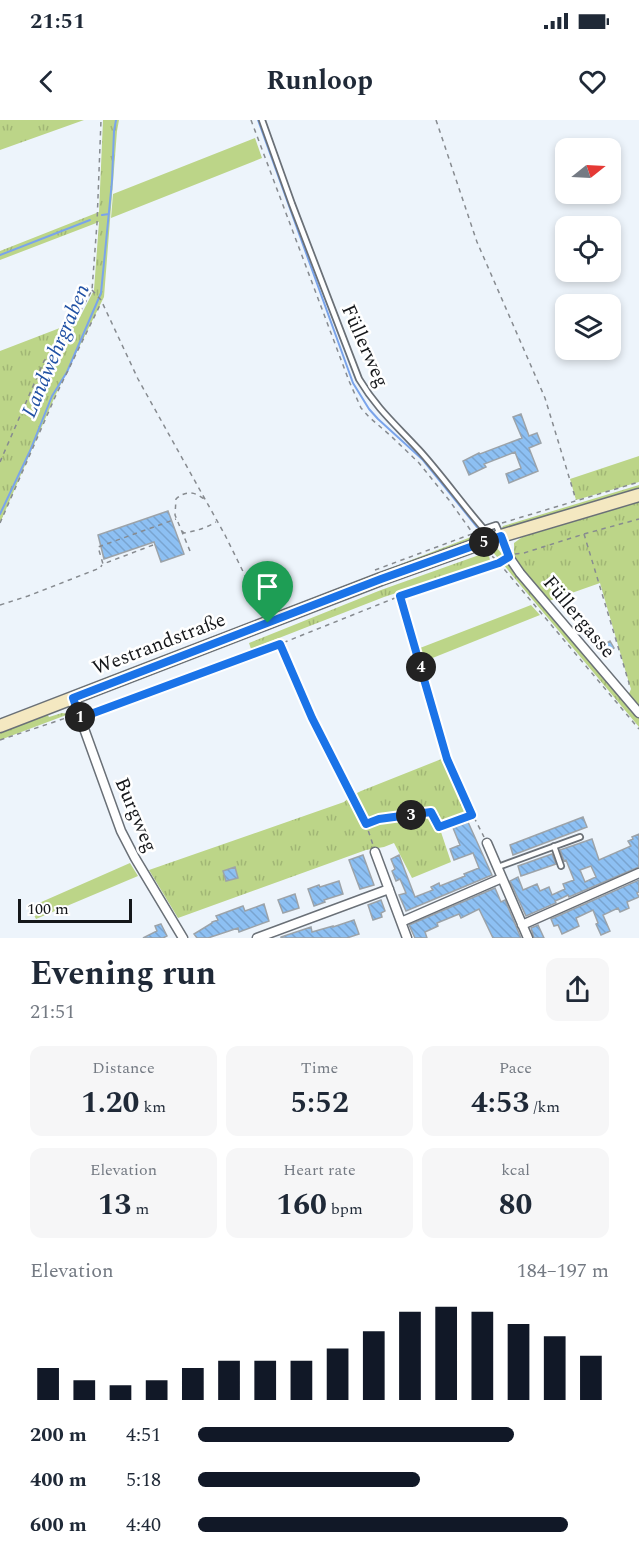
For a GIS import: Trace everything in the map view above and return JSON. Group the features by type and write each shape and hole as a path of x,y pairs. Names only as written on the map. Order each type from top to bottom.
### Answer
{"main road":[{"name":"Westrandstraße","path":"0,726 266,619 381,579 499,531 639,495"}],"street":[{"name":"Füllergasse","path":"499,531 509,557 520,573 639,713"},
{"name":"Burgweg","path":"73,698 121,831 183,938"},
{"path":"488,843 528,938"},
{"path":"375,852 406,938"},
{"path":"522,925 639,873"},
{"path":"401,922 502,878"},
{"path":"257,938 389,889"}],"lane":[{"name":"Füllerweg","path":"262,120 359,379 385,416 420,451 484,529 499,531"},
{"path":"498,867 580,837"},
{"path":"554,846 561,866"}],"path":[{"path":"0,462 44,361 66,334 92,290 101,120"},
{"path":"436,120 477,242 544,399 576,500"},
{"path":"92,290 101,300 138,379 218,522 266,619"},
{"path":"0,523 101,300"},
{"path":"499,531 576,500 639,482"},
{"path":"190,551 176,519 174,507 176,499 190,492 197,493 208,504"},
{"path":"103,564 98,550 100,544 176,519"},
{"path":"0,740 79,716 280,644 400,596 499,563 516,554 639,519"},
{"path":"181,530 184,533 191,532 218,522"},
{"path":"584,534 629,683 629,689 624,696"},
{"path":"0,605 100,568 103,564 153,545"},
{"path":"479,552 491,555 499,563 639,729"},
{"path":"400,596 447,759 472,815 488,843"},
{"path":"280,644 312,718 366,824 375,852"},
{"path":"366,824 379,819 431,812 439,827 472,815"}],"green space":[{"path":"0,120 84,120 0,150"},
{"path":"103,120 119,120 104,297 56,394 0,523 0,351 78,321 94,290 99,222 0,260 0,251 99,212"},
{"path":"255,138 262,158 111,218 113,194"},
{"path":"639,456 639,482 576,500 570,479"},
{"path":"639,485 639,490 502,528 503,526"},
{"path":"639,499 639,708 628,696 631,689 600,583 549,601 518,563 514,555 514,543 525,535"},
{"path":"471,537 472,541 272,616 271,614"},
{"path":"491,546 497,548 639,717 639,727 492,551 481,549"},
{"path":"482,554 489,556 488,563 384,597 251,649 249,643 381,590"},
{"path":"531,605 540,615 425,661 420,648"},
{"path":"46,712 49,717 62,713 69,714 0,740 0,730"},
{"path":"444,758 470,814 439,826 451,862 412,878 394,843 366,850 178,918 149,870 344,802 361,791"},
{"path":"130,863 138,876 36,919 30,907"}],"building":[{"path":"521,414 529,436 537,433 541,443 529,448 538,471 509,483 506,474 521,468 515,452 484,464 486,467 469,475 463,461 522,438 513,417"},
{"path":"168,511 184,554 161,562 154,542 104,559 98,535"},
{"path":"610,641 614,648 605,654 600,647"},
{"path":"583,817 587,827 513,855 510,845"},
{"path":"468,822 492,875 406,911 399,895 406,893 400,879 396,881 391,859 399,855 415,897 433,890 431,887 439,883 440,886 465,876 464,874 479,868 473,853 454,860 450,849 460,845 453,828"},
{"path":"639,834 639,867 569,897 568,895 526,916 510,881 518,877 523,890 537,884 540,891 549,887 552,895 565,889 563,884 574,880 560,850 592,839 599,860 631,846 628,841 633,839 632,837","holes":["591,866 596,877 585,882 580,870"]},
{"path":"552,854 556,864 521,876 518,866"},
{"path":"363,855 374,885 360,889 349,860"},
{"path":"235,867 238,878 226,881 223,871"},
{"path":"639,880 639,892 637,893 639,897 627,902 629,908 620,912 618,908 603,915 610,931 601,935 593,910 576,918 579,926 562,934 558,925 554,926 551,919"},
{"path":"339,881 343,894 314,906 308,889"},
{"path":"495,888 501,902 505,900 521,938 493,938 479,909 461,918 459,914 437,923 438,926 425,932 427,938 415,938 409,925"},
{"path":"295,894 299,908 283,913 278,900"},
{"path":"381,900 385,911 381,913 382,917 373,920 368,905"},
{"path":"264,904 269,921 239,932 238,928 208,938 197,938 194,934 218,920 216,916 243,906 245,911"},
{"path":"354,920 359,934 347,938 281,938 311,927 312,932"},
{"path":"161,924 167,936 143,938 157,931 155,926"},
{"path":"538,925 544,938 534,938 531,928"}],"waterway":[{"name":"Landwehrgraben","path":"0,514 30,451 52,396 67,372 101,293 116,120"},
{"path":"258,120 353,383 369,409 423,460 477,527"},
{"name":"Landwehrgraben","path":"102,215 109,214"},
{"path":"0,255 90,220"}],"route":[{"path":"501,536 509,557 499,563 400,596 447,759 472,815 439,827 431,812 379,819 366,824 312,718 280,644 80,718 73,698 268,623 501,536"}]}
